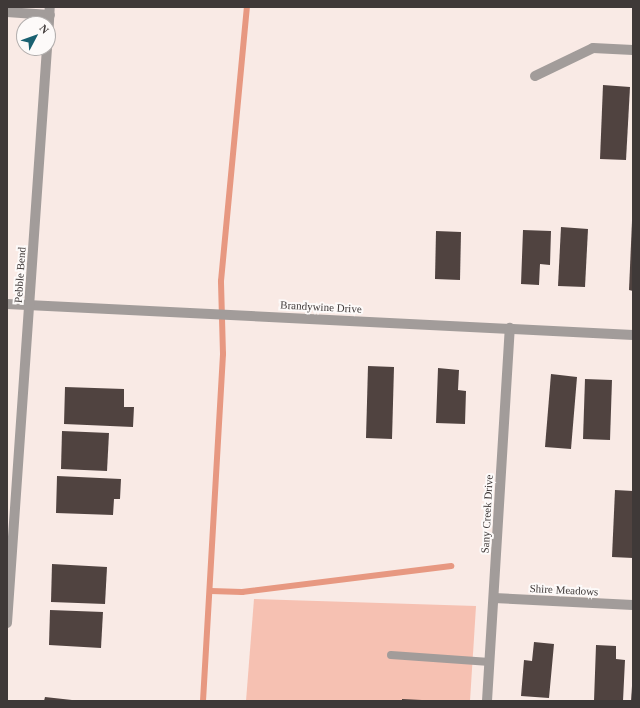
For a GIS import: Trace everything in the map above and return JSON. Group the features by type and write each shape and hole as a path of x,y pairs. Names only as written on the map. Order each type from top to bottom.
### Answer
{"street":[{"path":"7,12 50,11"},
{"path":"535,76 593,48 633,50"},
{"name":"Pebble Bend","path":"7,624 9,559 30,305 46,56"},
{"name":"Brandywine Drive","path":"7,304 633,335"},
{"name":"Sany Creek Drive","path":"488,701 510,328"},
{"name":"Shire Meadows","path":"494,598 633,605"}],"lane":[{"path":"391,655 490,662"}],"shaded area":[{"path":"254,599 476,606 470,701 246,701"}],"building":[{"path":"603,85 630,87 626,160 600,159"},
{"path":"633,221 633,291 629,290"},
{"path":"561,227 588,229 585,287 558,286"},
{"path":"523,230 551,231 550,265 540,264 539,285 521,284"},
{"path":"436,231 461,232 460,280 435,279"},
{"path":"368,366 394,367 392,439 366,438"},
{"path":"438,368 459,370 458,390 466,391 465,424 436,423"},
{"path":"551,374 577,377 571,449 545,447"},
{"path":"585,379 612,380 610,440 583,439"},
{"path":"65,387 124,389 124,407 134,407 133,427 64,424"},
{"path":"62,431 109,433 107,471 61,469"},
{"path":"57,476 121,479 120,499 114,499 113,515 56,513"},
{"path":"615,490 633,491 633,558 612,557"},
{"path":"52,564 107,567 105,604 51,602"},
{"path":"50,610 103,612 101,648 49,645"},
{"path":"534,642 554,644 549,698 521,696 524,660 532,661"},
{"path":"596,645 616,646 616,659 625,660 623,701 594,701"},
{"path":"632,686 633,701 631,701"},
{"path":"45,697 72,700 72,701 44,701"},
{"path":"402,699 422,700 422,701 402,701"}],"waterway":[{"path":"203,701 223,354 221,281 247,7"},
{"path":"211,591 242,592 451,566"}]}
